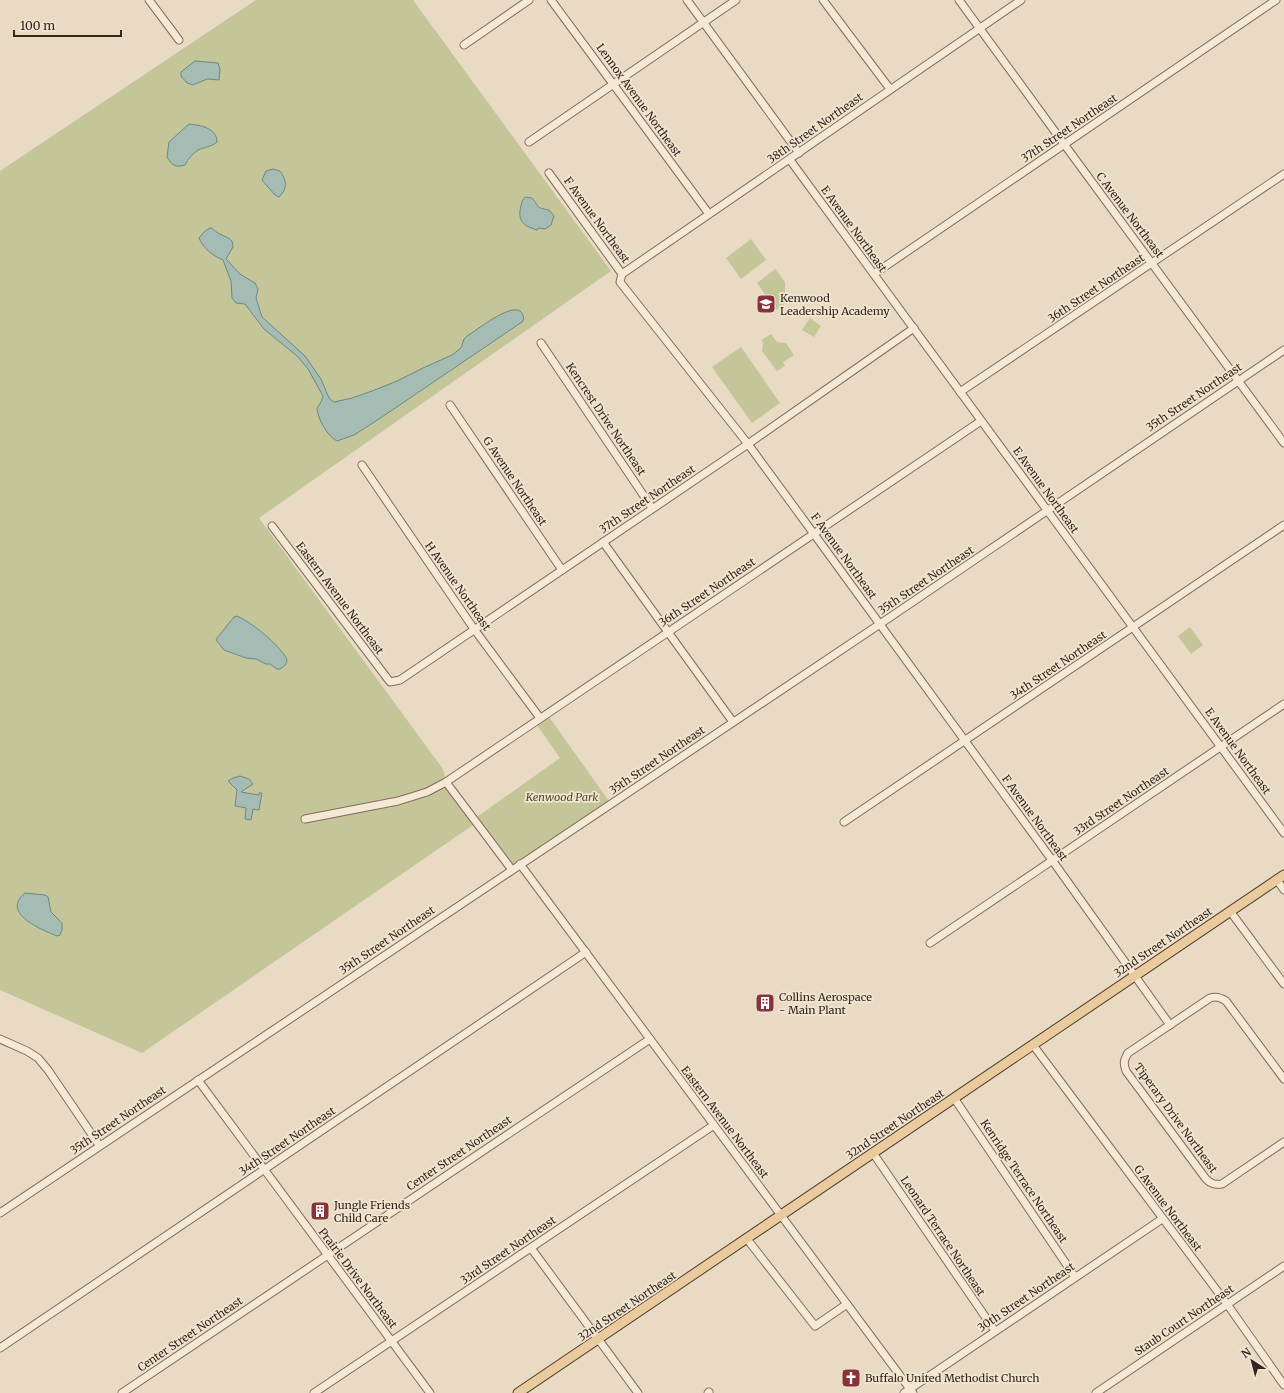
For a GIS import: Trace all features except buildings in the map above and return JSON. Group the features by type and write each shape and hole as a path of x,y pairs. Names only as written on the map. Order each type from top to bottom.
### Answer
{"main road":[{"name":"32nd Street Northeast","path":"518,1393 599,1340 1280,877"}],"street":[{"path":"464,45 529,0"},
{"name":"Lennox Avenue Northeast","path":"551,0 709,214"},
{"path":"687,0 799,152"},
{"path":"529,142 736,0"},
{"path":"823,0 890,89"},
{"name":"C Avenue Northeast","path":"959,0 1284,443"},
{"name":"38th Street Northeast","path":"622,274 1021,0"},
{"name":"37th Street Northeast","path":"874,274 1276,0"},
{"path":"151,1 179,40"},
{"name":"E Avenue Northeast","path":"790,160 1284,833"},
{"name":"F Avenue Northeast","path":"549,173 622,274 620,282 748,444 1052,860 1170,1025"},
{"name":"36th Street Northeast","path":"960,392 1284,174"},
{"name":"37th Street Northeast","path":"390,682 400,680 748,444 914,328"},
{"name":"Kencrest Drive Northeast","path":"541,343 652,508"},
{"name":"35th Street Northeast","path":"0,1213 880,624 1284,350"},
{"name":"G Avenue Northeast","path":"450,405 562,570"},
{"name":"36th Street Northeast","path":"305,818 398,801 428,792 446,782 981,421"},
{"name":"H Avenue Northeast","path":"362,465 474,629 540,718"},
{"name":"34th Street Northeast","path":"844,822 1284,525"},
{"name":"Eastern Avenue Northeast","path":"272,526 390,682"},
{"path":"602,542 733,722"},
{"name":"33rd Street Northeast","path":"930,943 1284,704"},
{"path":"446,782 512,870"},
{"name":"Eastern Avenue Northeast","path":"520,864 847,1304 909,1392"},
{"path":"1280,877 1284,890"},
{"path":"1230,911 1284,984"},
{"name":"34th Street Northeast","path":"0,1348 586,952"},
{"path":"1170,1025 1210,998 1216,996 1222,998 1226,1001 1284,1079"},
{"name":"Tiperary Drive Northeast","path":"1170,1025 1128,1053 1124,1059 1124,1065 1126,1071 1206,1179 1210,1183 1216,1185 1222,1184 1284,1142"},
{"name":"Center Street Northeast","path":"122,1393 650,1039"},
{"path":"0,1040 27,1051 38,1058 48,1070 99,1146"},
{"name":"G Avenue Northeast","path":"1033,1045 1227,1304 1284,1385"},
{"name":"Prairie Drive Northeast","path":"198,1080 326,1255 430,1393"},
{"name":"Kenridge Terrace Northeast","path":"954,1098 1075,1277"},
{"name":"33rd Street Northeast","path":"314,1393 714,1125"},
{"name":"Leonard Terrace Northeast","path":"873,1153 995,1332"},
{"name":"30th Street Northeast","path":"909,1392 1075,1277 1162,1219"},
{"path":"747,1239 815,1326 847,1304"},
{"path":"531,1248 638,1393"},
{"name":"Staub Court Northeast","path":"1096,1393 1284,1266"}],"green space":[{"name":"Kenwood Park","path":"256,0 413,0 611,271 259,518 443,769 446,782 474,819 560,758 535,722 547,714 611,804 512,870 476,823 142,1053 0,990 0,171"},
{"path":"751,239 766,260 741,279 726,258"},
{"path":"775,269 785,282 785,293 790,300 776,310 757,283"},
{"path":"810,318 821,326 814,337 802,330"},
{"path":"771,334 777,342 786,343 794,355 783,362 785,366 777,371 762,351 763,342 761,340"},
{"path":"741,347 780,403 752,423 712,367"},
{"path":"1190,627 1203,645 1191,654 1178,636"}],"shaded area":[{"path":"195,61 218,63 220,69 219,80 207,79 193,85 187,83 181,76 181,72"},
{"path":"189,124 203,126 211,130 216,137 217,142 198,150 190,157 185,165 176,166 172,164 167,157 169,142"},
{"path":"273,169 280,171 286,184 284,191 279,197 275,195 262,180 266,171"},
{"path":"525,197 532,198 539,208 549,210 554,216 551,225 545,229 538,228 537,230 528,227 522,222 520,211 522,201"},
{"path":"210,228 232,241 233,247 226,259 240,274 255,283 258,289 256,298 262,317 305,356 321,379 329,398 334,402 372,391 452,355 461,348 464,339 467,336 501,314 508,311 520,311 524,319 522,322 379,419 354,435 337,441 329,435 321,422 317,408 323,396 308,369 297,356 264,329 245,304 236,303 232,298 231,281 223,260 209,251 199,238"},
{"path":"237,616 257,629 278,647 287,659 284,666 277,669 270,664 266,664 256,659 246,658 224,650 216,640 234,617"},
{"path":"240,776 249,779 253,784 241,792 259,795 259,793 262,793 259,810 253,809 251,820 245,819 246,808 235,806 237,790 228,781"},
{"path":"25,893 45,895 48,897 51,912 62,923 60,935 57,936 42,930 26,920 20,914 17,907 19,900"}],"place":[{"name":"Kenwood Leadership Academy","path":"766,304"},
{"name":"Collins Aerospace - Main Plant","path":"765,1003"},
{"name":"Jungle Friends Child Care","path":"320,1211"},
{"name":"Buffalo United Methodist Church","path":"851,1378"}]}
